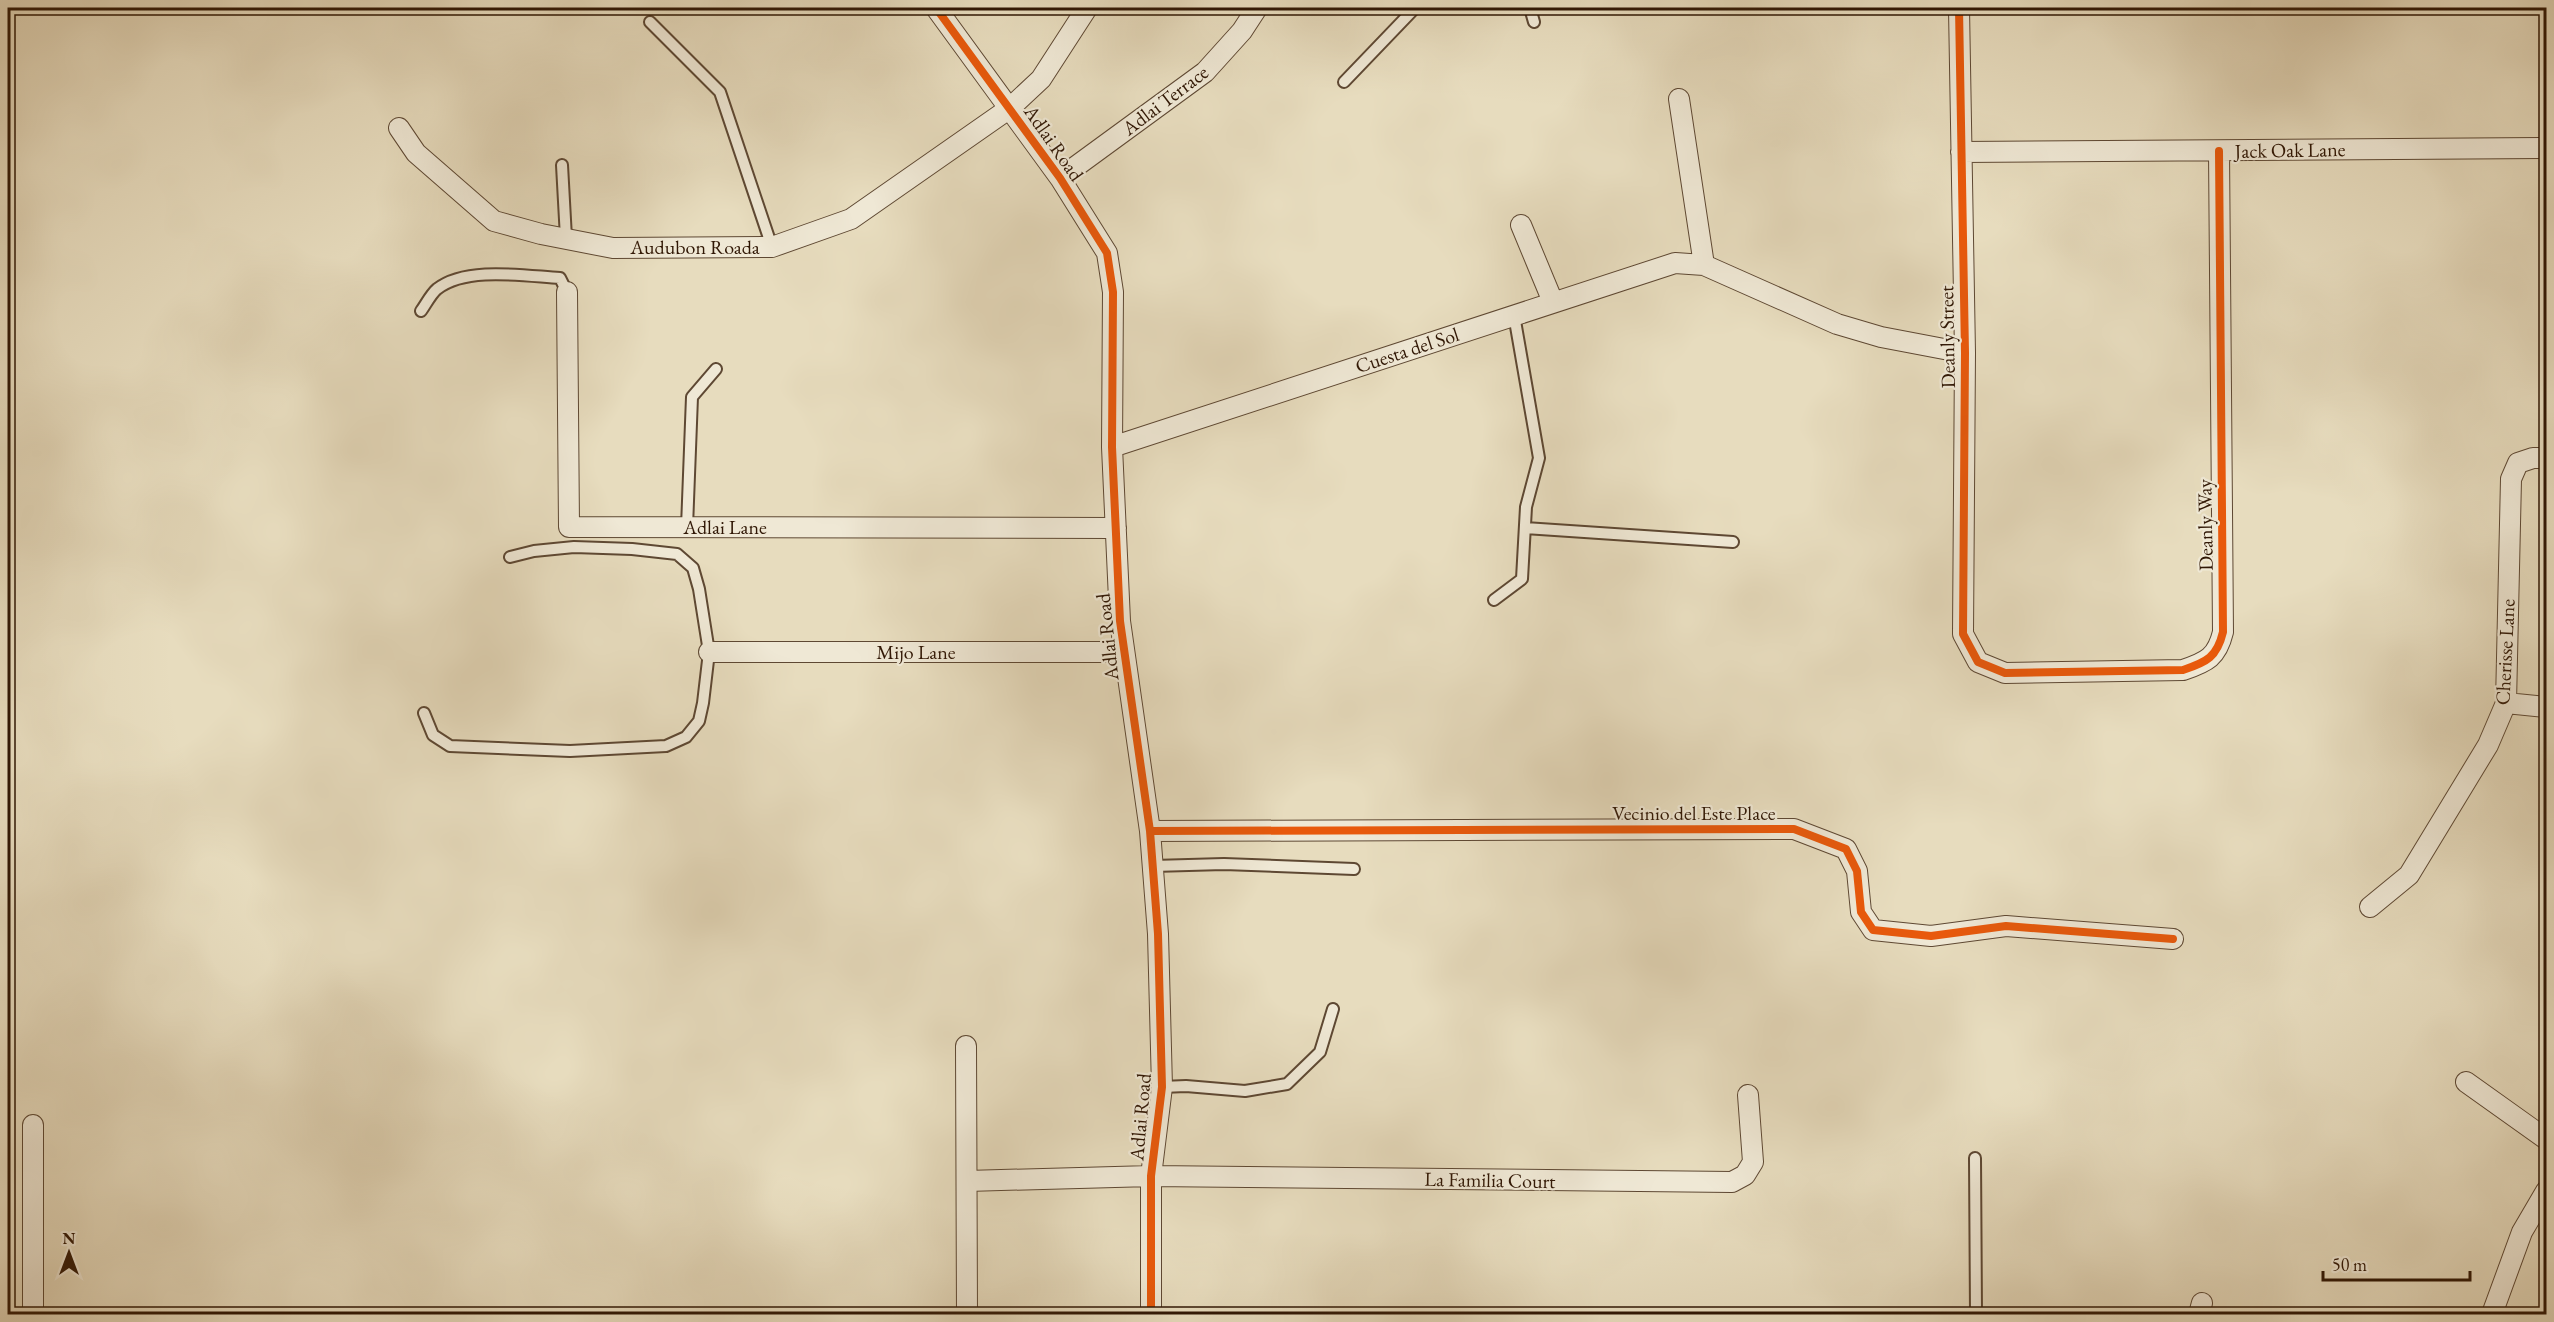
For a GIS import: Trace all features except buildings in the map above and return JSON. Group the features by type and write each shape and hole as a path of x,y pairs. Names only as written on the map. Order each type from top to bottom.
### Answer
{"street":[{"name":"Adlai Road","path":"936,8 1060,178 1107,253 1113,292 1112,447 1120,621 1150,831 1158,934 1162,1087 1151,1176 1151,1314"},
{"name":"Audubon Roada","path":"399,128 416,153 494,221 612,248 772,247 851,219 1010,108 1041,79 1087,8"},
{"name":"Adlai Terrace","path":"1060,178 1205,72 1242,31 1257,8"},
{"name":"Deanly Street","path":"1959,8 1965,353 1963,634 1978,662"},
{"path":"1679,99 1704,265"},
{"name":"Jack Oak Lane","path":"1960,152 2547,148"},
{"name":"Deanly Way","path":"1978,662 2005,673 2183,670 2202,664 2219,649 2223,620 2218,151"},
{"path":"1521,225 1553,302"},
{"name":"Cuesta del Sol","path":"1112,447 1675,263 1704,265 1837,324 1881,337 1965,353"},
{"name":"Adlai Lane","path":"567,292 569,527 1116,528"},
{"name":"Cherisse Lane","path":"2370,907 2409,874 2488,745 2506,703 2511,479 2518,463 2532,458 2547,458"},
{"name":"Mijo Lane","path":"709,652 1123,652"},
{"path":"2506,703 2547,707"},
{"name":"Vecinio del Este Place","path":"1150,831 1794,829 1846,849 1857,871 1861,912 1873,930 1931,936 2006,926 2173,939"},
{"path":"966,1046 967,1314"},
{"path":"2466,1082 2547,1138"},
{"name":"La Familia Court","path":"1151,1176 1732,1182 1745,1175 1753,1162 1748,1095"},
{"path":"33,1125 33,1314"},
{"path":"967,1181 1151,1176"},
{"path":"2492,1314 2522,1232 2547,1191"}],"lane":[{"path":"1344,82 1415,8"},
{"path":"1530,8 1534,22"},
{"path":"650,22 720,93 772,247"},
{"path":"562,165 566,238"},
{"path":"421,311 436,289 456,278 494,275 560,278 567,292"},
{"path":"1494,600 1522,579 1527,507 1539,458 1514,315"},
{"path":"687,527 692,397 716,369"},
{"path":"1525,528 1733,542"},
{"path":"424,713 428,728 433,735 450,746 460,748 570,751 666,746 686,736 699,721 704,703 709,652 699,589 693,568 677,554 632,549 573,548 534,551 510,557"},
{"path":"1153,866 1224,864 1354,869"},
{"path":"1162,1087 1186,1086 1245,1091 1287,1084 1320,1052 1333,1009"},
{"path":"1975,1158 1976,1314"}],"cycle path":[{"path":"936,8 1060,178 1107,253 1113,292 1112,447 1120,621 1150,831 1158,934 1162,1087 1151,1176 1151,1314"},
{"path":"1959,8 1965,353 1963,634 1978,662 2005,673 2183,670 2205,661 2218,647 2223,632 2219,151"},
{"path":"1150,831 1794,829 1846,849 1857,871 1861,912 1873,930 1931,936 2006,926 2173,939"}]}
